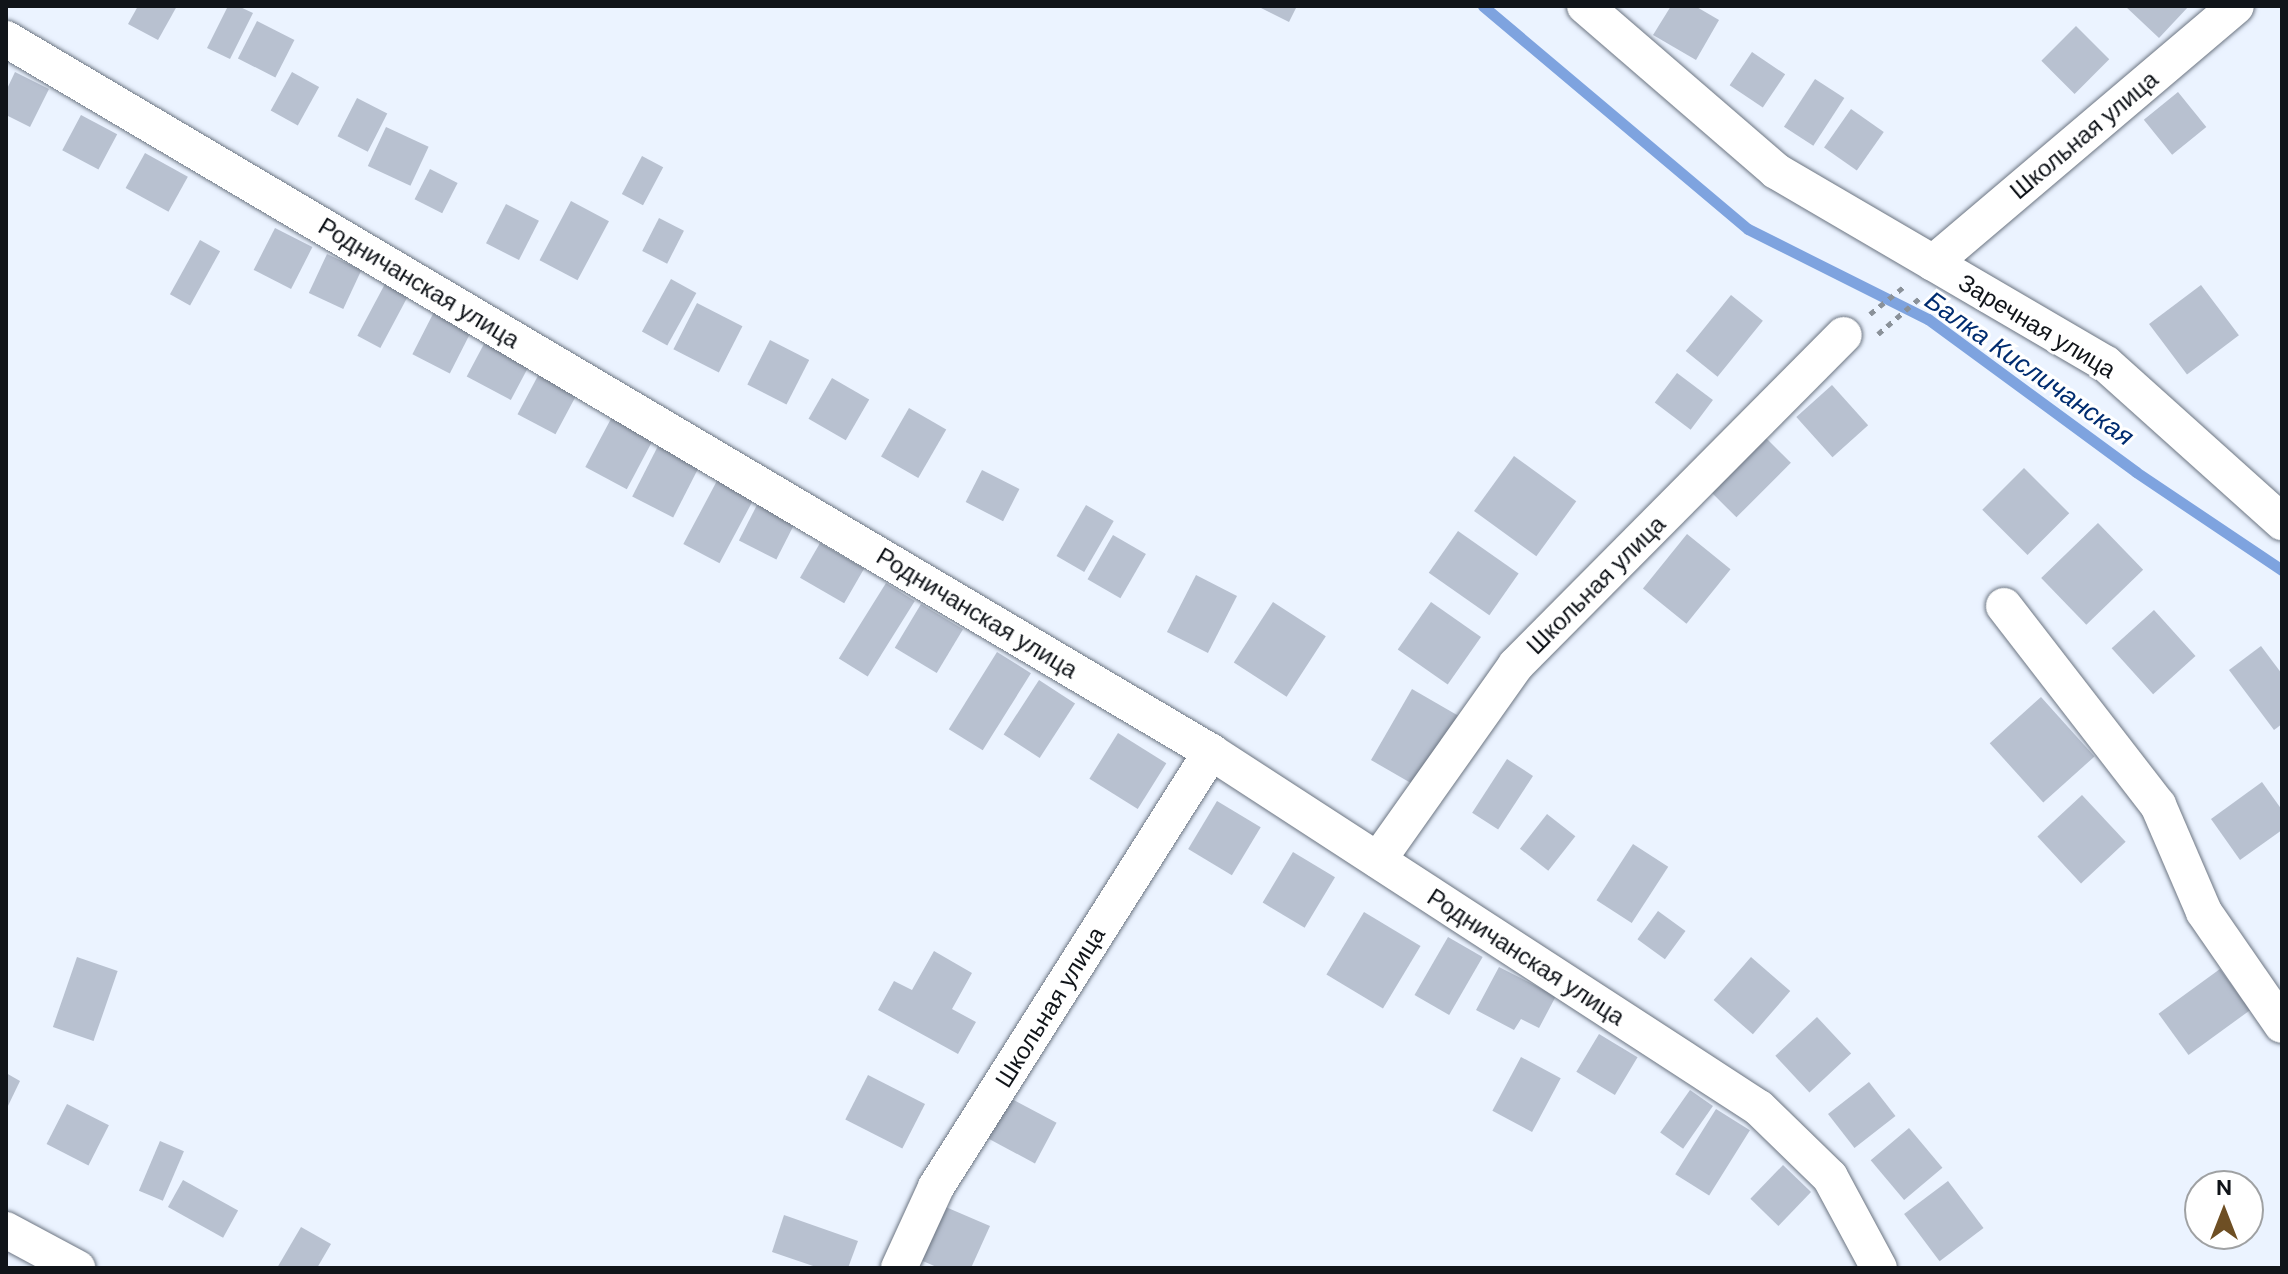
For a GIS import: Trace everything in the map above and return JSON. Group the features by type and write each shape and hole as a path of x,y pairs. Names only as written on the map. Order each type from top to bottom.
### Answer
{"street":[{"name":"Заречная улица","path":"1585,6 1776,171 2106,364 2282,522"},
{"name":"Школьная улица","path":"1935,264 2236,6"},
{"name":"Родничанская улица","path":"6,39 1211,752 1759,1108 1830,1177 1879,1268"},
{"name":"Школьная улица","path":"1378,860 1516,665 1841,338"},
{"path":"2004,606 2158,805 2204,912 2282,1025"},
{"name":"Школьная улица","path":"899,1268 936,1187 1211,752"},
{"path":"6,1230 77,1268"}],"path":[{"path":"1841,338 1935,264"},
{"path":"1841,338 1878,334 1930,289 1935,264"}],"building":[{"path":"138,6 177,6 158,40 128,24"},
{"path":"228,6 238,6 253,13 230,59 207,48"},
{"path":"1257,6 1297,6 1289,22"},
{"path":"1671,6 1695,6 1719,20 1696,60 1653,35"},
{"path":"2125,6 2189,6 2159,38"},
{"path":"257,21 294,40 275,77 238,58"},
{"path":"2076,26 2109,59 2075,94 2041,61"},
{"path":"1752,52 1785,74 1763,108 1730,85"},
{"path":"15,72 49,89 30,127 6,115 6,91"},
{"path":"292,72 319,87 298,126 271,110"},
{"path":"1815,79 1844,98 1813,146 1784,127"},
{"path":"2178,92 2206,127 2172,155 2144,120"},
{"path":"357,98 387,113 368,152 337,136"},
{"path":"1851,109 1884,132 1857,170 1824,148"},
{"path":"81,115 117,134 98,170 62,150"},
{"path":"386,127 429,147 410,186 368,166"},
{"path":"145,153 188,177 168,212 126,188"},
{"path":"642,156 663,167 643,205 622,194"},
{"path":"430,169 458,183 442,213 415,199"},
{"path":"571,201 609,221 578,280 540,260"},
{"path":"506,204 539,221 519,260 486,243"},
{"path":"659,218 684,231 667,264 642,251"},
{"path":"275,228 312,247 291,289 254,270"},
{"path":"200,240 220,251 190,305 170,294"},
{"path":"327,254 361,270 343,309 309,293"},
{"path":"671,279 696,293 667,346 642,331"},
{"path":"386,282 409,294 380,348 357,336"},
{"path":"2201,285 2239,335 2187,374 2149,324"},
{"path":"1731,295 1763,321 1718,377 1686,351"},
{"path":"697,303 742,326 719,372 673,349"},
{"path":"436,308 473,327 450,373 412,354"},
{"path":"770,340 809,360 787,405 747,385"},
{"path":"485,342 529,365 511,400 467,376"},
{"path":"541,370 579,390 555,434 518,414"},
{"path":"1677,373 1713,400 1691,430 1655,403"},
{"path":"832,378 869,399 846,440 808,419"},
{"path":"1832,385 1868,425 1832,457 1796,417"},
{"path":"909,408 946,430 918,478 881,456"},
{"path":"613,415 654,437 627,489 585,467"},
{"path":"1764,436 1791,463 1736,517 1710,490"},
{"path":"659,444 700,465 673,517 632,497"},
{"path":"1514,456 1576,501 1536,556 1474,511"},
{"path":"2024,468 2069,513 2028,555 1982,510"},
{"path":"982,470 1019,489 1003,521 966,502"},
{"path":"719,477 755,496 720,563 683,544"},
{"path":"758,503 795,522 776,559 739,540"},
{"path":"1086,505 1114,521 1084,572 1056,556"},
{"path":"2098,523 2143,570 2086,625 2041,578"},
{"path":"1458,531 1519,573 1489,615 1429,573"},
{"path":"1687,534 1731,569 1686,624 1643,588"},
{"path":"1113,535 1146,554 1120,598 1088,579"},
{"path":"820,543 864,568 844,603 800,578"},
{"path":"1196,575 1237,596 1208,653 1167,632"},
{"path":"886,583 915,601 868,676 839,658"},
{"path":"1273,602 1326,636 1287,697 1234,662"},
{"path":"1431,602 1481,637 1448,684 1398,650"},
{"path":"921,604 963,629 937,673 895,648"},
{"path":"2154,610 2195,656 2153,694 2112,648"},
{"path":"2261,646 2282,674 2282,724 2274,730 2229,670"},
{"path":"997,652 1031,673 983,750 949,729"},
{"path":"1039,680 1075,703 1040,758 1004,735"},
{"path":"1412,689 1458,715 1417,787 1371,760"},
{"path":"2041,697 2095,756 2043,803 1990,743"},
{"path":"1118,733 1166,763 1138,809 1089,779"},
{"path":"1507,759 1533,776 1498,830 1472,813"},
{"path":"2262,782 2282,810 2282,830 2240,860 2211,819"},
{"path":"2082,795 2126,842 2081,883 2037,837"},
{"path":"1217,801 1261,827 1232,875 1188,849"},
{"path":"1547,814 1575,836 1548,871 1520,849"},
{"path":"1633,844 1668,867 1632,923 1597,900"},
{"path":"1293,852 1335,877 1305,928 1263,903"},
{"path":"1658,911 1686,931 1665,959 1637,939"},
{"path":"1364,912 1421,946 1383,1009 1326,975"},
{"path":"1448,937 1483,957 1449,1015 1414,995"},
{"path":"934,951 972,973 952,1009 976,1022 958,1054 878,1010 894,981 912,990"},
{"path":"77,957 118,971 94,1041 53,1027"},
{"path":"1751,957 1790,991 1753,1034 1714,1000"},
{"path":"1499,967 1556,996 1539,1028 1521,1019 1514,1030 1476,1010"},
{"path":"2220,969 2250,1010 2188,1055 2159,1014"},
{"path":"1817,1017 1851,1054 1809,1092 1775,1056"},
{"path":"1599,1034 1638,1057 1615,1095 1576,1072"},
{"path":"1521,1057 1561,1078 1532,1132 1492,1111"},
{"path":"6,1073 20,1081 6,1110"},
{"path":"868,1075 925,1104 902,1149 845,1120"},
{"path":"1869,1082 1895,1116 1854,1148 1828,1114"},
{"path":"1690,1090 1713,1106 1683,1149 1660,1133"},
{"path":"1008,1097 1057,1123 1035,1163 986,1138"},
{"path":"67,1104 109,1125 88,1165 47,1144"},
{"path":"1716,1109 1750,1130 1709,1195 1675,1174"},
{"path":"1909,1128 1942,1168 1904,1200 1871,1160"},
{"path":"160,1141 184,1151 163,1201 139,1191"},
{"path":"1783,1165 1811,1192 1778,1226 1750,1199"},
{"path":"183,1180 238,1211 223,1238 168,1207"},
{"path":"1948,1181 1984,1228 1940,1261 1904,1214"},
{"path":"941,1205 990,1226 971,1268 939,1268 918,1259"},
{"path":"784,1215 858,1241 848,1268 819,1268 772,1252"},
{"path":"301,1227 331,1244 317,1268 277,1268"}],"waterway":[{"name":"Балка Кисличанская","path":"1483,6 1748,229 1928,319 2136,472 2282,570"}]}
